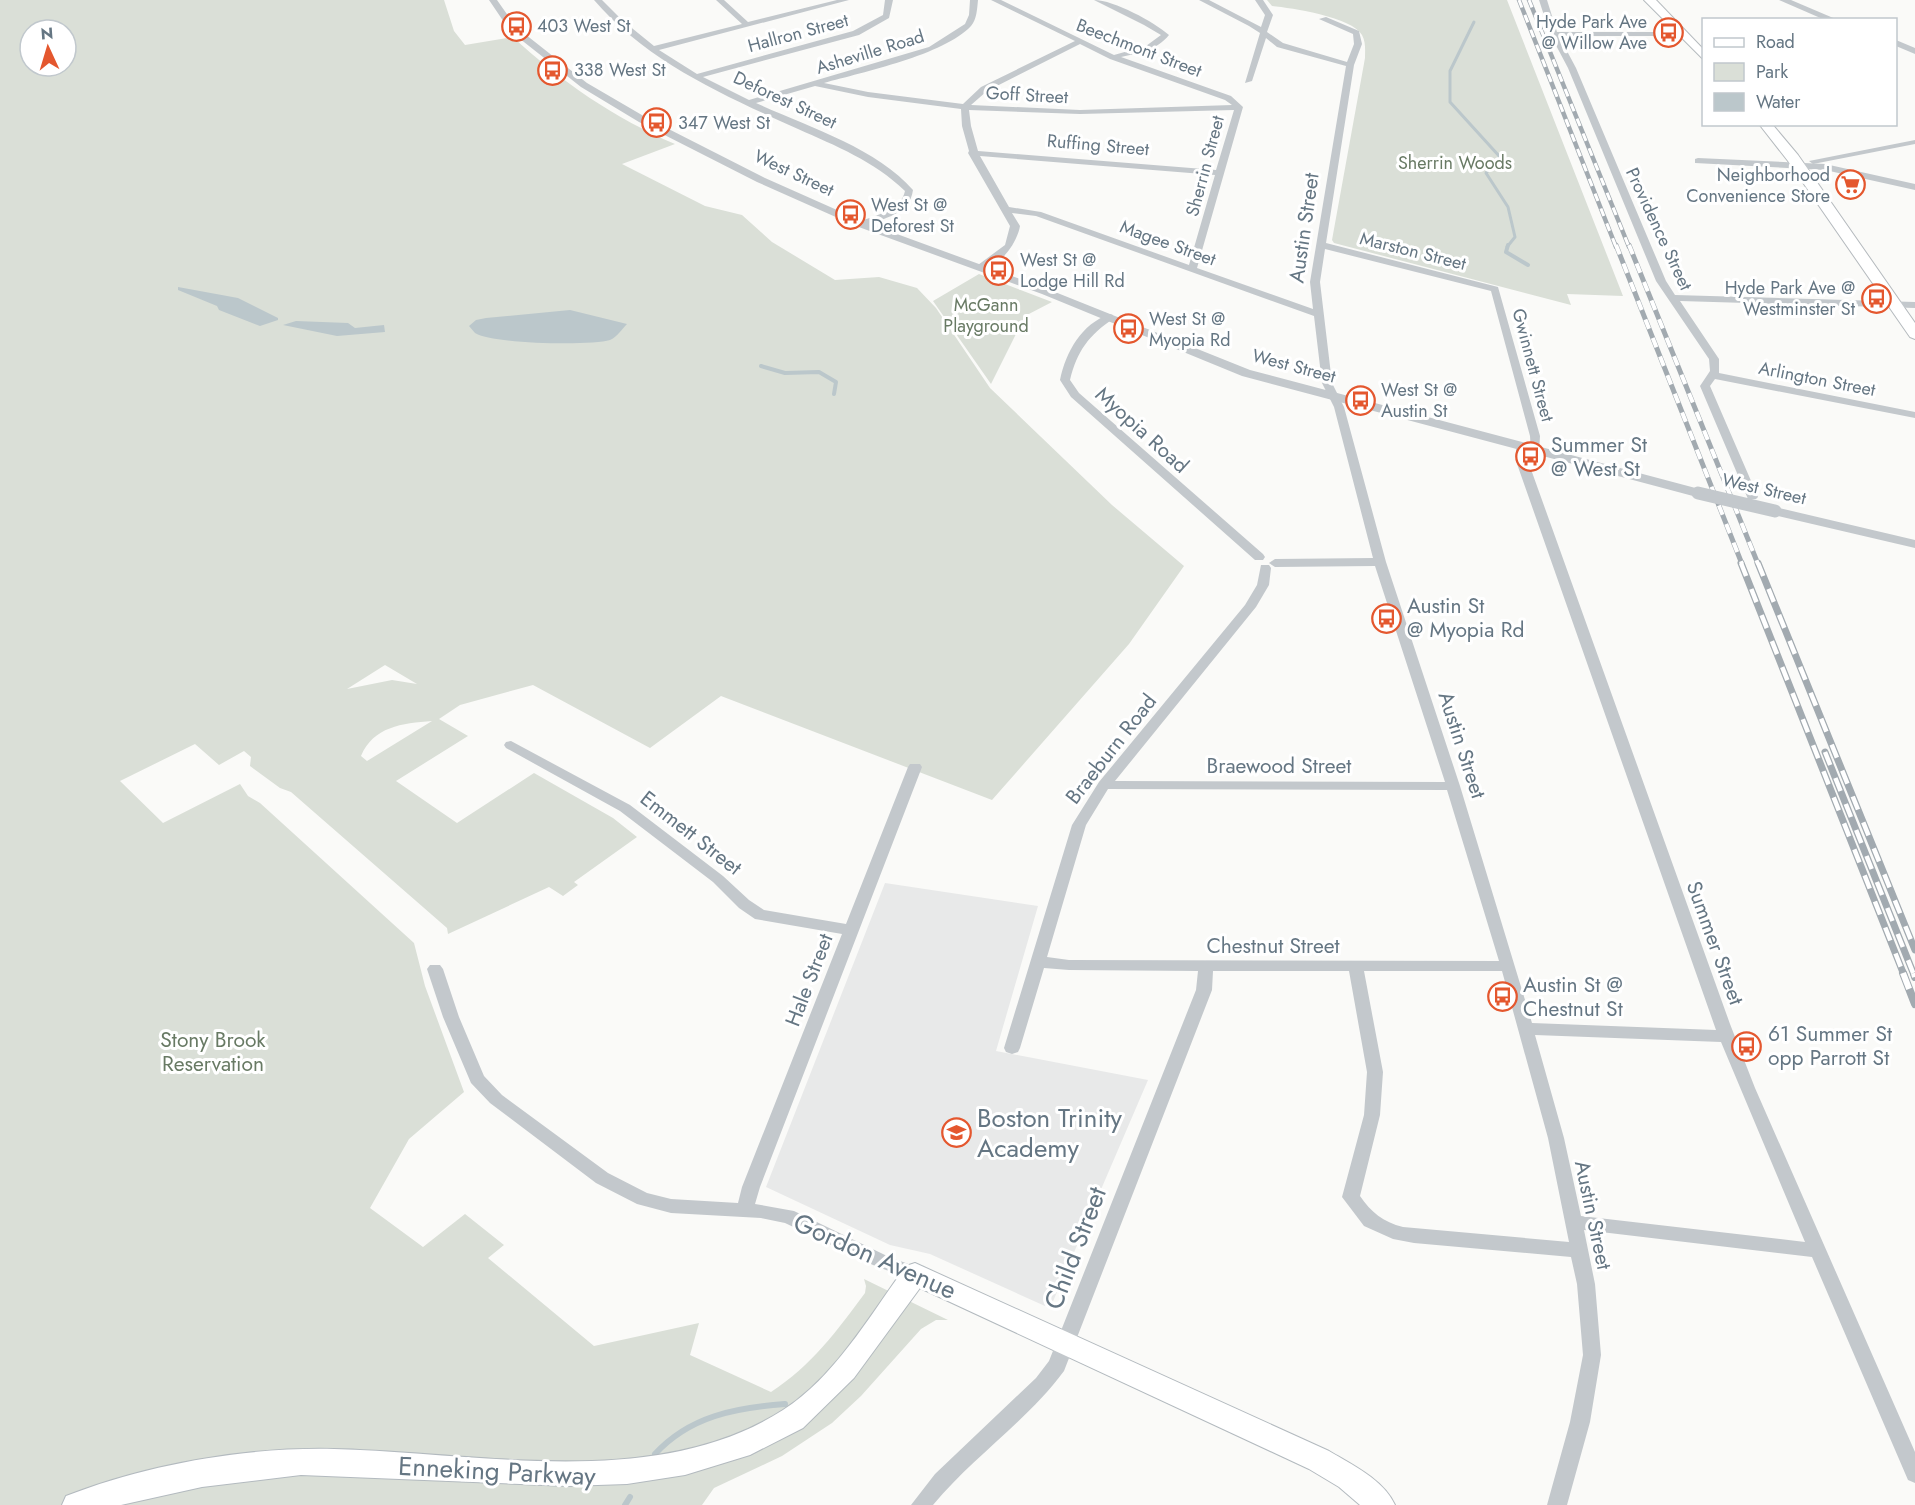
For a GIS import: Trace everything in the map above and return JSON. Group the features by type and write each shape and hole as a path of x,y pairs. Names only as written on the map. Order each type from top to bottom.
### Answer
{"main road":[{"path":"1650,0 1702,55"},
{"path":"1767,126 1796,164 1915,334"},
{"name":"Gordon Avenue","path":"915,1274 1318,1460 1349,1478 1381,1505"},
{"name":"Enneking Parkway","path":"76,1505 199,1475 288,1463 369,1463 494,1476 569,1479 641,1474 706,1461 771,1433 813,1403 850,1362 915,1274"}],"street":[{"name":"West Street","path":"493,0 513,29 584,86 644,120 795,196 860,224 981,267 1110,317 1246,373 1698,493 1915,544"},
{"name":"Deforest Street","path":"598,0 618,23 653,49 749,103 854,151 909,190 910,197 904,205 860,224"},
{"path":"720,0 747,25"},
{"path":"653,49 845,0"},
{"name":"Hallron Street","path":"698,76 856,33 886,15 889,0"},
{"name":"Asheville Road","path":"749,103 899,61 946,42 968,25 973,15 974,0"},
{"name":"Beechmont Street","path":"995,0 1113,57 1228,98 1239,107"},
{"path":"1098,0 1147,23 1165,35 1162,40 1147,48 1113,57"},
{"path":"1203,0 1245,20 1280,45 1350,65"},
{"path":"1248,81 1269,13 1259,0"},
{"name":"Providence Street","path":"1543,0 1554,34 1572,68 1613,171 1661,281 1714,359 1716,368 1705,384 1706,390 1752,497"},
{"path":"1783,0 1829,18"},
{"name":"Austin Street","path":"1323,19 1356,33 1358,44 1350,65 1315,287 1327,383 1339,407 1380,562 1453,786 1508,966 1556,1138 1586,1284 1592,1355 1580,1422 1557,1505"},
{"path":"1554,34 1682,34"},
{"path":"981,267 1004,252 1011,243 1015,226 972,153 967,139 965,107 984,89 1079,42"},
{"path":"1897,43 1915,51"},
{"name":"Goff Street","path":"816,84 844,91 965,107 1072,113 1239,107"},
{"name":"Sherrin Street","path":"1192,269 1239,107"},
{"path":"1796,164 1915,142"},
{"name":"Ruffing Street","path":"972,153 1221,173"},
{"path":"1827,159 1834,169"},
{"path":"1698,161 1796,164 1834,169 1915,187"},
{"name":"Magee Street","path":"1006,209 1038,214 1318,314"},
{"name":"Marston Street","path":"1322,245 1495,289"},
{"name":"Gwinnett Street","path":"1495,289 1535,436 1528,448"},
{"path":"1671,298 1915,305"},
{"name":"Myopia Road","path":"1110,317 1084,334 1074,353 1065,380 1075,395 1266,563"},
{"name":"Arlington Street","path":"1712,375 1915,415"},
{"name":"Summer Street","path":"1528,448 1522,461 1561,578 1727,1036 1915,1474"},
{"path":"1266,563 1380,562"},
{"name":"Braeburn Road","path":"1012,1048 1079,825 1104,785 1250,607 1265,580 1266,563"},
{"name":"Emmett Street","path":"511,745 625,808 718,879 759,915 851,930"},
{"name":"Hale Street","path":"745,1210 751,1187 915,766"},
{"name":"Braewood Street","path":"1104,785 1453,786"},
{"name":"Chestnut Street","path":"1038,962 1069,965 1508,966"},
{"name":"Child Street","path":"921,1505 942,1480 1043,1384 1057,1365 1204,990 1206,966"},
{"path":"1356,967 1374,1072 1372,1116 1351,1197 1364,1216 1372,1224 1389,1232 1414,1236 1579,1250"},
{"name":"Gordon Avenue","path":"435,969 451,1017 477,1079 496,1099 568,1155 615,1186 658,1203 698,1209 745,1210 788,1216 879,1260 915,1274"},
{"path":"1525,1029 1727,1036"},
{"path":"1573,1222 1819,1251"}],"shaded area":[{"name":"Boston Trinity Academy","path":"885,883 1038,906 996,1051 1148,1080 1051,1306 1045,1306 930,1254 890,1245 766,1187"}],"green space":[{"name":"Stony Brook Reservation","path":"0,0 444,0 454,31 465,45 513,37 550,69 590,98 631,123 675,144 622,164 705,206 742,215 772,242 835,280 879,277 917,288 936,308 990,388 1112,505 1184,566 1129,644 992,800 721,696 650,748 533,685 460,705 439,719 468,736 396,781 457,823 534,773 613,818 637,837 574,882 578,885 563,896 549,887 448,934 447,928 291,792 280,788 250,766 251,757 244,751 219,765 195,744 120,781 163,823 240,784 248,796 260,803 414,943 425,986 464,1092 409,1139 370,1208 423,1247 465,1214 504,1245 488,1258 594,1346 699,1323 690,1355 771,1392 799,1371 834,1334 865,1293 864,1279 948,1320 936,1320 921,1329 861,1396 832,1423 782,1456 714,1488 702,1505 0,1505","holes":["385,665 417,684 392,680 347,689","432,721 367,761 361,756 373,739 390,728"]},
{"name":"Sherrin Woods","path":"1267,0 1507,0 1623,296 1567,294 1571,305 1334,243 1332,240 1365,58 1364,41 1362,35 1347,23 1321,14 1272,6"},
{"name":"McGann Playground","path":"979,274 1052,302 1025,316 991,384 933,301"}],"water":[{"path":"178,287 238,298 278,320 260,326 219,310 217,306 178,290"},
{"path":"570,310 627,324 610,340 583,343 501,340 475,333 469,326 476,320 486,318"},
{"path":"296,321 348,323 355,328 384,325 385,332 337,336 283,325"}],"waterway":[{"path":"1474,22 1450,71 1450,102 1500,157 1486,173 1508,207 1515,237 1508,246"},
{"path":"1508,246 1506,252 1528,265"},
{"path":"761,366 785,373 819,372 836,382 834,394"},
{"path":"655,1454 683,1431 714,1416 749,1408 785,1404"},
{"path":"625,1505 630,1497"}],"railway":[{"path":"1519,0 1616,247"},
{"path":"1529,0 1629,247"},
{"path":"1616,245 1742,564"},
{"path":"1629,245 1758,564"},
{"path":"1741,563 1904,975"},
{"path":"1758,563 1915,950"},
{"path":"1825,752 1914,975"},
{"path":"1903,973 1915,1004"},
{"path":"1914,973 1915,977"}],"place":[{"name":"403 West St","path":"516,26"},
{"name":"Hyde Park Ave @ Willow Ave","path":"1668,32"},
{"name":"338 West St","path":"553,70"},
{"name":"347 West St","path":"657,123"},
{"name":"Neighborhood Convenience Store","path":"1851,185"},
{"name":"West St @ Deforest St","path":"850,215"},
{"name":"West St @ Lodge Hill Rd","path":"999,270"},
{"name":"Hyde Park Ave @ Westminster St","path":"1876,298"},
{"name":"West St @ Myopia Rd","path":"1128,329"},
{"name":"West St @ Austin St","path":"1360,400"},
{"name":"Summer St @ West St","path":"1530,457"},
{"name":"Austin St @ Myopia Rd","path":"1386,618"},
{"name":"Austin St @ Chestnut St","path":"1502,997"},
{"name":"61 Summer St opp Parrott St","path":"1747,1046"},
{"name":"Boston Trinity Academy","path":"956,1133"}]}
